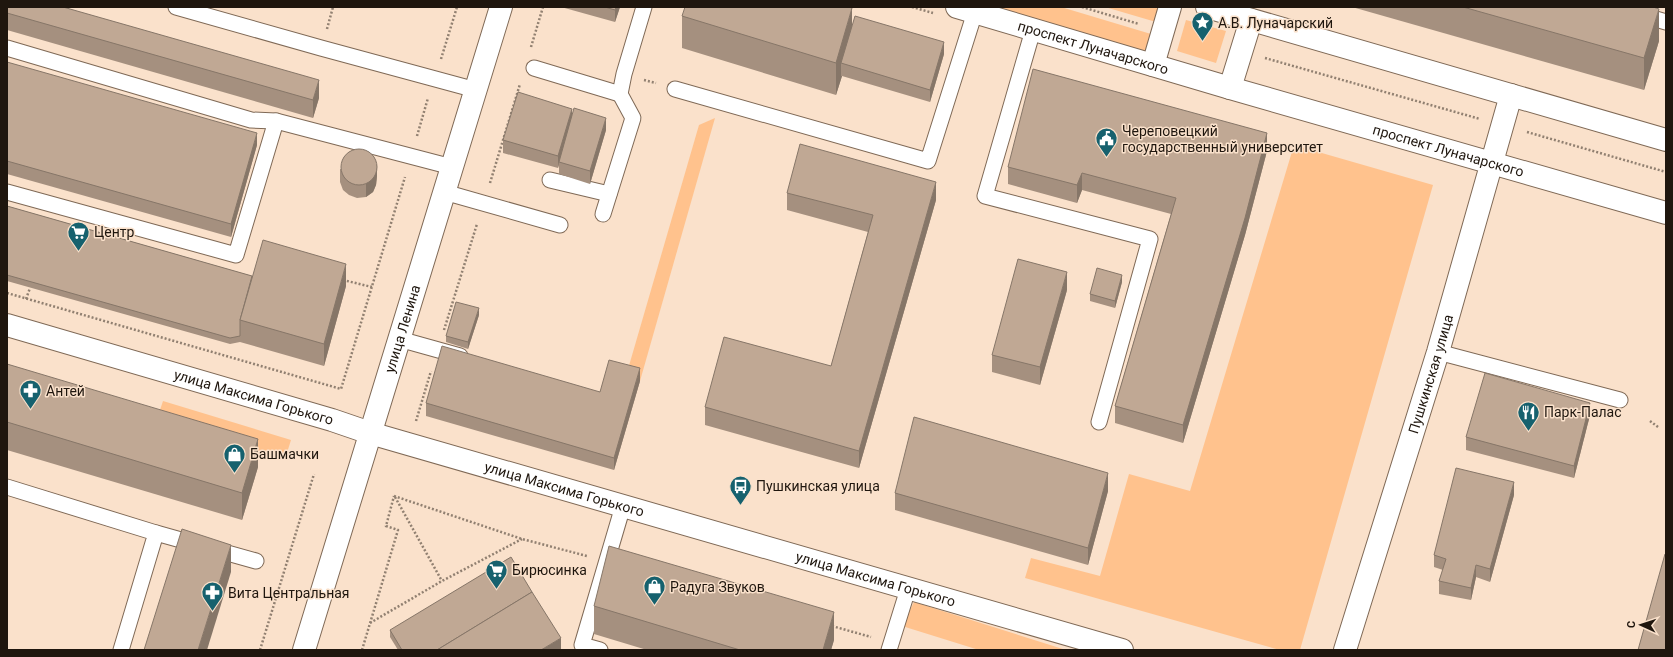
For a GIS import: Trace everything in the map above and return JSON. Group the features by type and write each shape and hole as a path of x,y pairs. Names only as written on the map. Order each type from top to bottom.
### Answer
{"street":[{"name":"улица Ленина","path":"304,650 501,7"},
{"path":"1152,65 1170,7"},
{"path":"1207,7 1666,140"},
{"name":"проспект Луначарского","path":"966,10 1230,88 1666,213"},
{"path":"1230,88 1251,20"},
{"name":"Пушкинская улица","path":"1345,650 1438,352 1493,164 1511,95"},
{"name":"улица Максима Горького","path":"7,325 332,420 370,433 1122,650"}],"lane":[{"path":"176,7 476,90"},
{"path":"603,214 633,118 620,94 624,74 644,7"},
{"path":"1615,7 1666,22"},
{"path":"675,89 928,161 966,10"},
{"path":"1033,30 985,196 1150,239 1099,422"},
{"path":"7,48 252,120 276,121 452,167"},
{"path":"534,68 620,94"},
{"path":"7,192 236,255 276,121"},
{"path":"550,180 609,194"},
{"path":"444,192 560,225"},
{"path":"399,339 475,360"},
{"path":"1438,352 1620,400"},
{"path":"7,487 256,561"},
{"path":"600,650 581,647 623,506"},
{"path":"121,650 156,532"},
{"path":"890,646 908,589"}],"path":[{"path":"7,293 341,390 457,7"},
{"path":"1082,7 1162,31"},
{"path":"1241,51 1666,172"},
{"path":"624,74 675,89"},
{"path":"340,279 372,287"},
{"path":"26,298 30,288"},
{"path":"1650,421 1658,427"},
{"path":"260,650 314,474"},
{"path":"394,496 522,539 606,561"},
{"path":"394,496 442,582"},
{"path":"362,650 398,530 386,526 394,496"},
{"path":"370,622 522,539"},
{"path":"831,626 890,646"}],"shaded area":[{"path":"991,7 1061,7 1151,34 1145,53"},
{"path":"1105,7 1159,7 1156,22"},
{"path":"1186,20 1226,31 1216,63 1177,51"},
{"path":"715,118 640,381 626,376 699,125"},
{"path":"1294,145 1433,185 1300,650 1280,650 1025,578 1031,558 1100,576 1129,474 1190,491"},
{"path":"163,401 291,440 285,459 157,419"},
{"path":"914,602 1066,650 979,650 902,626"}],"building":[{"path":"7,7 63,7 319,80 313,100 7,13"},
{"path":"605,7 616,7 615,10"},
{"path":"685,7 852,8 836,63 682,16"},
{"path":"1463,7 1653,7 1659,9 1644,58"},
{"path":"855,16 944,42 930,90 841,63"},
{"path":"7,62 257,133 231,224 7,161"},
{"path":"1033,69 1267,133 1245,218 1183,425 1115,406 1176,198 1082,173 1077,185 1008,167"},
{"path":"518,92 572,109 558,156 503,140"},
{"path":"574,108 606,118 590,171 559,162"},
{"path":"800,144 936,182 859,451 705,407 724,337 831,366 873,215 787,193"},
{"path":"363,149 372,154 376,160 376,174 372,180 363,185 355,185 346,180 342,174 341,163 346,154 352,150"},
{"name":"Центр","path":"7,206 252,276 240,320 240,336 230,338 7,275"},
{"path":"263,240 346,264 324,344 240,320"},
{"path":"1018,259 1067,272 1040,367 992,355"},
{"path":"1097,268 1122,275 1115,301 1090,294"},
{"path":"456,302 479,308 468,342 446,336"},
{"path":"442,346 600,392 609,360 640,368 614,458 426,403"},
{"path":"7,364 258,439 242,493 7,422"},
{"name":"Парк-Палас","path":"1485,373 1590,403 1574,466 1466,437"},
{"path":"914,417 1108,473 1088,548 895,493"},
{"path":"1456,468 1514,482 1490,569 1476,565 1471,588 1439,581 1446,559 1434,555"},
{"path":"182,529 231,545 198,650 144,650"},
{"path":"609,546 834,612 823,650 740,650 594,606"},
{"path":"1665,554 1666,650 1638,650"},
{"name":"Бирюсинка","path":"511,557 532,592 437,650 402,650 390,630"},
{"path":"532,592 561,638 541,650 437,650"}],"place":[{"name":"А.В. Луначарский","path":"1202,42"},
{"name":"Череповецкий государственный университет","path":"1106,158"},
{"name":"Центр","path":"78,252"},
{"name":"Антей","path":"31,410"},
{"name":"Парк-Палас","path":"1528,432"},
{"name":"Башмачки","path":"234,474"},
{"name":"Пушкинская улица","path":"741,506"},
{"name":"Бирюсинка","path":"497,590"},
{"name":"Радуга Звуков","path":"654,606"},
{"name":"Вита Центральная","path":"213,612"}]}
